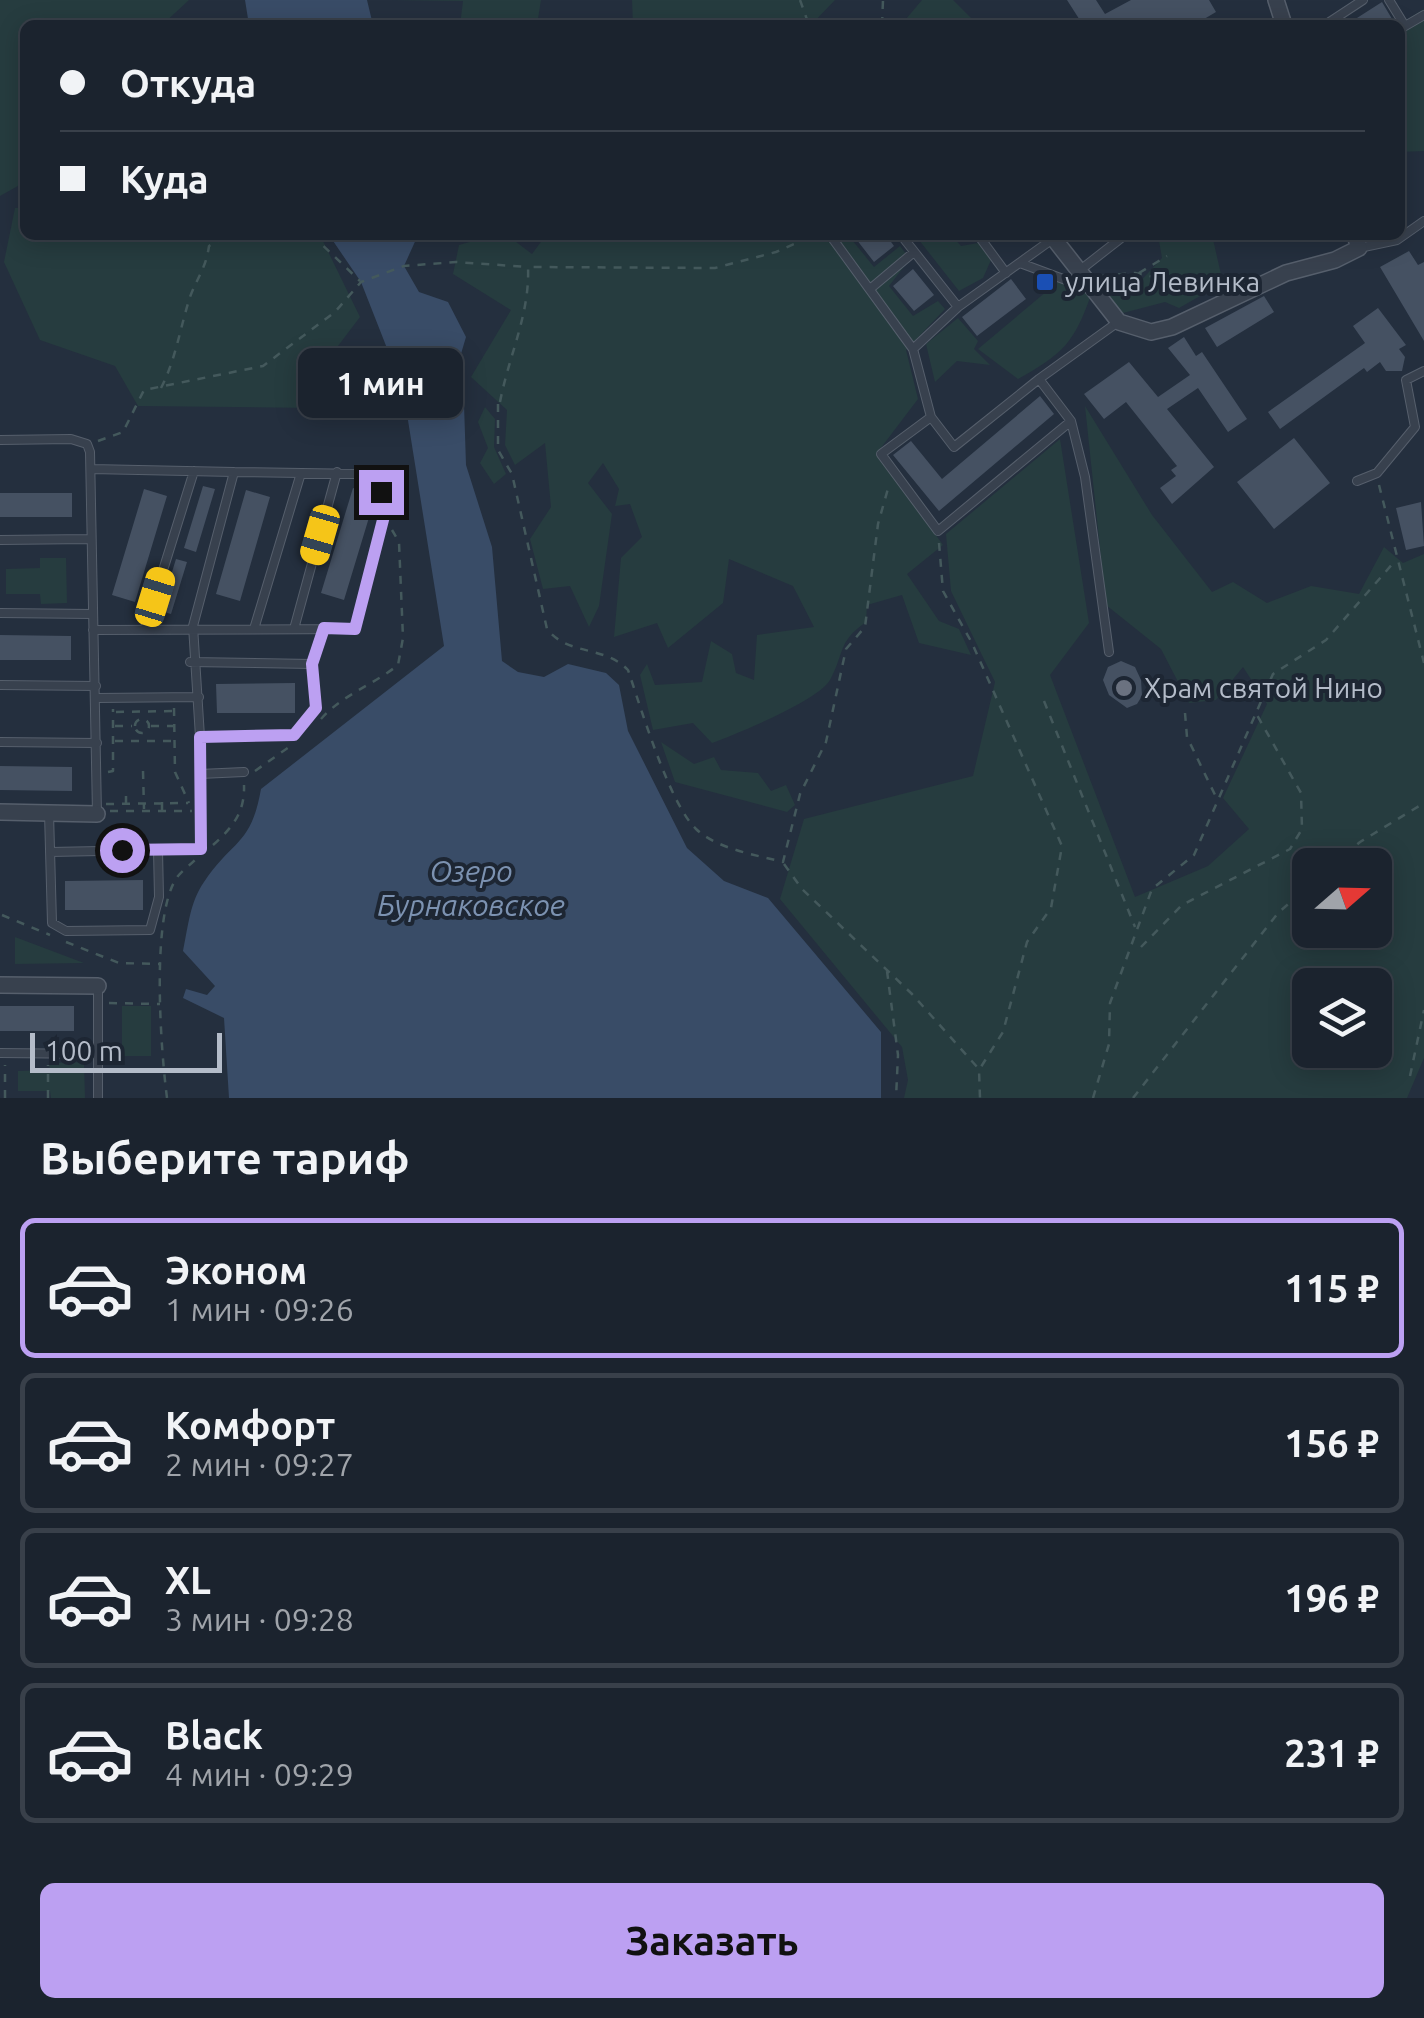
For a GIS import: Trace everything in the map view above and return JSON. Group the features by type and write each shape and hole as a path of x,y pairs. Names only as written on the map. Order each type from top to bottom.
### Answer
{"street":[{"path":"1055,240 1119,322 1151,332 1172,327 1357,241"},
{"path":"0,812 97,814"},
{"path":"0,984 98,994"}],"lane":[{"path":"1333,20 1363,0"},
{"path":"834,240 913,349 931,417 954,448 1039,379 1119,322"},
{"path":"905,240 958,308"},
{"path":"982,240 1006,272"},
{"path":"913,349 958,308 1047,240"},
{"path":"1020,263 1087,281 1121,240"},
{"path":"870,289 914,252"},
{"path":"1357,481 1377,473 1419,424 1406,380 1424,371"},
{"path":"1039,379 1072,421 1085,476 1109,652"},
{"path":"931,417 881,454 938,531 1072,421"},
{"path":"0,440 71,439 87,444 92,470 90,540 97,814"},
{"path":"92,470 366,474 381,492 384,516 355,629 193,626 94,630"},
{"path":"145,628 194,471"},
{"path":"50,852 201,849 200,696 193,626 234,472"},
{"path":"294,629 337,472"},
{"path":"254,629 301,473"},
{"path":"0,540 90,540"},
{"path":"0,613 92,614"},
{"path":"200,737 294,735 316,708 312,664 324,628"},
{"path":"194,662 312,664"},
{"path":"0,685 96,686"},
{"path":"96,698 200,696"},
{"path":"0,742 96,742"},
{"path":"200,774 244,772"},
{"path":"49,813 52,923 66,930 150,930 159,898 158,850"},
{"path":"98,994 98,1098"},
{"path":"3,1053 98,1054"}],"path":[{"path":"161,388 184,330 191,295 206,273 208,246 219,240"},
{"path":"317,240 361,282"},
{"path":"87,444 123,432 144,390 263,366 335,312 361,282 404,266 456,262 528,267 715,268 776,252 803,240"},
{"path":"1087,281 1138,273 1168,256"},
{"path":"528,267 529,303 509,353 498,406 498,450 512,474 547,629 558,644 615,656 628,670 672,786 696,828 731,848 783,862 802,890 980,1070"},
{"path":"1138,273 1237,294"},
{"path":"783,862 800,794 826,742 846,649 865,627 878,524 894,471"},
{"path":"1377,473 1424,662"},
{"path":"315,726 335,702 374,684 398,665 403,638 399,542 384,516"},
{"path":"938,531 943,591 972,643 1062,846 1052,908 1026,942 1003,1032 980,1070 980,1098"},
{"path":"1092,1098 1109,1044 1110,1003 1135,928 1152,890 1194,855 1274,674 1326,640 1396,561"},
{"path":"174,697 175,772 201,830"},
{"path":"102,772 113,771 113,698"},
{"path":"1044,701 1135,928"},
{"path":"113,712 174,711"},
{"path":"142,712 142,719 149,726 174,726"},
{"path":"1185,713 1187,737 1218,800"},
{"path":"1141,946 1182,905 1290,849 1302,829 1301,793 1256,714"},
{"path":"113,726 135,726 142,719"},
{"path":"135,726 142,733"},
{"path":"142,741 142,733 149,726"},
{"path":"113,741 175,742"},
{"path":"210,848 237,821 244,802 244,782 266,760 292,745"},
{"path":"143,771 144,811"},
{"path":"126,796 126,811"},
{"path":"162,796 162,811"},
{"path":"1353,848 1424,802"},
{"path":"189,804 102,804 102,811 192,810"},
{"path":"167,1098 161,964 176,878 198,858"},
{"path":"1133,1098 1278,913 1292,901"},
{"path":"2,916 119,964 161,964"},
{"path":"886,971 898,1055 896,1098"},
{"path":"98,994 160,1004"},
{"path":"1410,1076 1424,1010"},
{"path":"3,1053 5,1098"},
{"path":"48,1053 48,1098"}],"green space":[{"path":"0,0 189,0 167,20 20,20 20,185 0,196"},
{"path":"391,0 541,0 538,20 461,20 463,1"},
{"path":"632,0 835,0 816,20 633,20"},
{"path":"922,0 953,0 973,20 905,20"},
{"path":"1424,9 1424,151 1405,152 1405,21"},
{"path":"15,208 20,208 20,240 322,240 360,317 319,371 317,408 138,406 115,366 40,340 4,262"},
{"path":"476,240 514,240 532,254 542,240 852,240 874,267 900,246 910,259 889,286 913,316 938,301 945,309 906,350 918,399 877,453 943,545 907,574 939,621 959,629 971,655 919,643 902,595 867,605 866,622 846,642 830,680 794,707 712,743 693,723 653,730 640,675 647,664 655,685 702,682 711,641 732,654 736,673 754,680 757,635 814,627 793,586 729,559 723,603 668,648 657,623 614,637 621,558 642,537 630,504 615,506 619,489 603,463 588,483 612,514 599,606 589,627 570,586 543,589 530,539 551,507 545,443 515,465 505,445 507,410 471,377 511,310 453,274 459,245"},
{"path":"919,240 956,240 961,246 978,243 991,260 983,278 959,291"},
{"path":"1159,240 1213,240 1223,283 1179,308 1165,302 1123,313 1105,291 1111,279 1135,287 1162,258"},
{"path":"1059,281 1091,295 1085,311 1065,346 1018,379 978,349"},
{"path":"958,318 978,341 974,349 990,365 957,361 935,382 926,344"},
{"path":"1085,406 1152,515 1212,592 1233,582 1267,603 1311,586 1359,594 1384,547 1403,563 1424,554 1424,1058 1407,1098 904,1098 908,1080 902,1047 780,899 804,819 973,776 995,682 951,591 946,534 1060,439 1089,623 1050,675 1135,897 1208,866 1249,829 1223,798 1267,704 1243,667 1216,700 1189,703 1161,649 1106,605"},
{"path":"485,407 495,419 494,447 506,474 494,484 480,463 488,448 478,422"},
{"path":"40,558 66,558 67,603 41,604 40,594 6,594 6,569 40,568"},
{"path":"661,742 694,764 714,757 721,770 758,773 771,791 786,785 795,805 787,812 675,782"},
{"path":"15,937 84,963 15,964"},
{"path":"122,1006 151,1006 151,1056 122,1056"},
{"path":"84,1062 85,1098 51,1098 50,1091 18,1091 18,1071 49,1070 50,1063"}],"water":[{"path":"245,0 367,0 372,20 248,20"},
{"name":"Озеро Бурнаковское","path":"332,240 416,240 404,266 419,292 448,302 466,337 455,374 464,404 466,465 492,547 502,661 518,672 544,677 568,664 606,673 619,685 628,731 687,848 724,881 768,898 881,1032 881,1098 229,1098 224,1018 183,998 186,989 207,995 215,986 183,951 199,890 246,832 261,789 444,646 403,389 361,282"}],"building":[{"path":"1067,0 1096,0 1105,14 1131,0 1209,0 1216,12 1202,20 1080,20"},
{"path":"1382,2 1393,20 1354,20"},
{"path":"857,240 890,240 894,246 874,262"},
{"path":"1409,251 1418,265 1424,262 1424,341 1380,267"},
{"path":"913,269 934,295 914,311 893,286"},
{"path":"1011,279 1026,299 977,336 962,317"},
{"path":"1264,296 1274,312 1217,347 1205,328"},
{"path":"1378,308 1406,345 1399,349 1405,357 1402,371 1386,371 1380,362 1367,372 1364,368 1280,429 1268,412 1365,343 1353,326"},
{"path":"1184,337 1196,356 1202,352 1247,419 1228,432 1198,388 1167,409 1214,467 1172,504 1160,488 1176,476 1171,470 1177,466 1126,402 1104,419 1084,394 1129,362 1158,397 1190,375 1168,348"},
{"path":"1040,396 1054,414 939,511 893,455 911,441 942,479"},
{"path":"1294,438 1330,483 1274,529 1237,482"},
{"path":"203,486 215,489 196,552 184,548"},
{"path":"353,488 373,494 374,501 344,600 321,593"},
{"path":"144,489 167,496 135,602 112,595"},
{"path":"246,490 270,497 240,601 216,594"},
{"path":"0,493 72,493 72,517 0,517"},
{"path":"1421,502 1424,546 1406,550 1396,508"},
{"path":"176,559 187,562 171,614 160,611"},
{"path":"0,635 71,636 71,660 0,660"},
{"name":"Храм святой Нино","path":"1121,661 1135,667 1141,680 1142,696 1137,704 1127,708 1109,695 1103,680 1108,667"},
{"path":"295,683 295,713 217,713 216,684"},
{"path":"0,766 72,767 72,791 0,790"},
{"path":"143,880 143,910 65,910 65,881"},
{"path":"0,1006 74,1006 74,1031 0,1031"}],"place":[{"name":"улица Левинка","path":"1045,282"},
{"name":"Храм святой Нино","path":"1124,688"}],"route":[{"path":"122,850 201,849 200,737 294,735 316,708 312,664 324,628 355,629 384,516 381,492"}]}
